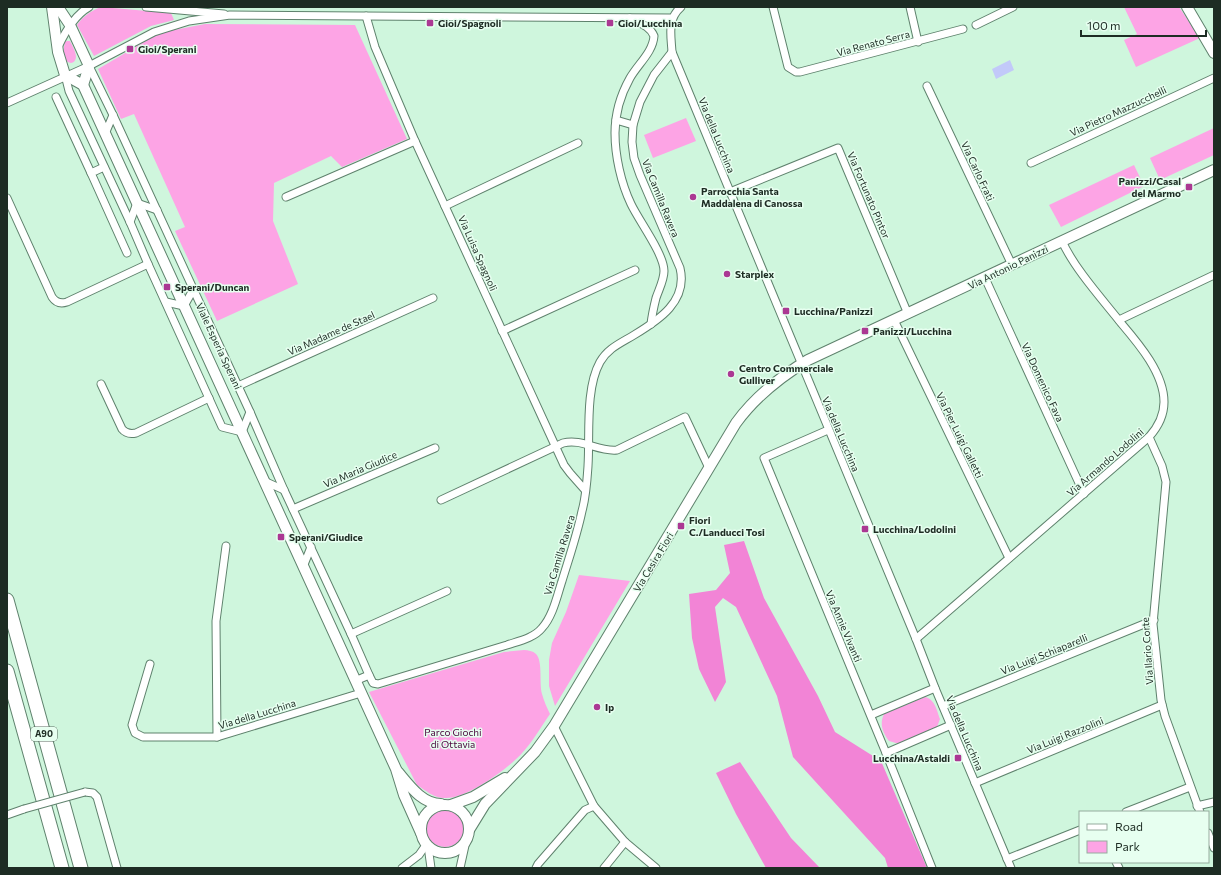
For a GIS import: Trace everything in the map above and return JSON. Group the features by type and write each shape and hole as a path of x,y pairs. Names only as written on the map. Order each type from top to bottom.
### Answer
{"highway":[{"name":"A90","path":"7,600 81,868"},
{"name":"A90","path":"7,671 62,868"}],"street":[{"path":"52,7 59,59 69,91 222,426 242,432 250,412"},
{"name":"Viale Esperia Sperani","path":"58,7 70,25 113,115 250,412 368,674"},
{"path":"57,48 70,25 81,13 90,7"},
{"path":"146,7 230,15 628,18 672,18 681,7"},
{"name":"Via Renato Serra","path":"774,7 788,68 796,72 803,72 963,29"},
{"path":"910,7 918,42"},
{"path":"976,25 1012,7"},
{"path":"1187,7 1214,53"},
{"path":"7,103 65,75 89,66 150,34 167,27 190,21 230,15"},
{"name":"Via Luisa Spagnoli","path":"366,16 375,47 415,141 502,331 568,471 586,490"},
{"path":"628,18 650,29 654,34 651,47 627,84 621,99 616,120 615,143 624,185 630,203 660,256 664,269 664,276 656,298 651,324"},
{"name":"Via della Lucchina","path":"672,18 672,52 916,639 942,706 1011,868"},
{"name":"Via Camilla Ravera","path":"368,674 373,683 378,684 515,643 540,631 548,618 583,510 589,445 591,389 600,361 607,351 666,313 676,300 681,287 681,274 640,175 633,150 632,134 637,110 646,89 658,68 672,52"},
{"path":"65,75 82,85 89,66"},
{"name":"Via Pietro Mazzucchelli","path":"1031,163 1214,78"},
{"name":"Viale Esperia Sperani","path":"82,85 106,134 396,769 404,795 421,833"},
{"name":"Via Carlo Frati","path":"927,86 1012,265"},
{"path":"56,97 127,253"},
{"path":"106,134 113,115"},
{"path":"616,120 633,125"},
{"path":"286,197 415,141"},
{"path":"445,206 578,144"},
{"name":"Via Fortunato Pintor","path":"730,192 838,148 908,314"},
{"path":"86,163 100,157"},
{"path":"91,173 104,167"},
{"name":"Via Antonio Panizzi","path":"801,364 1214,170"},
{"path":"95,183 109,177"},
{"path":"7,198 52,297 57,302 67,302 148,264"},
{"path":"130,222 137,203 157,210"},
{"name":"Via Armando Lodolini","path":"916,639 1149,437 1156,429 1162,417 1164,402 1163,391 1147,357 1076,266 1062,241"},
{"path":"502,331 635,270"},
{"path":"1118,320 1214,275"},
{"name":"Via Domenico Fava","path":"985,278 1084,494"},
{"path":"166,302 184,306 193,290"},
{"name":"Via Madame de Stael","path":"238,386 433,298"},
{"name":"Via Pier Luigi Galletti","path":"894,320 1009,558"},
{"name":"Via Cesira Fiori","path":"469,830 485,804 535,752 554,726 736,423 749,406 766,389 801,364"},
{"path":"101,384 122,428 125,432 130,434 136,433 210,398"},
{"path":"441,500 556,446 573,442 606,450 616,450 685,417 709,468"},
{"name":"Via Annie Vivanti","path":"828,430 764,458 932,868"},
{"name":"Via Ilario Corte","path":"1149,437 1162,466 1166,482 1154,620 1162,705 1199,809"},
{"name":"Via Maria Giudice","path":"293,509 435,448"},
{"path":"264,481 284,490"},
{"path":"217,738 216,621 226,546"},
{"path":"303,566 311,548"},
{"path":"351,634 447,591"},
{"name":"Via Luigi Schiaparelli","path":"942,706 1154,620"},
{"name":"Via della Lucchina","path":"150,664 132,726 135,733 143,737 217,738 361,693"},
{"path":"355,681 368,674"},
{"path":"871,716 935,688"},
{"name":"Via Luigi Razzolini","path":"975,783 1162,705"},
{"path":"886,753 951,725"},
{"path":"554,726 594,806 625,842 656,868"},
{"name":"Viale Esperia Sperani","path":"396,769 420,796 435,804 446,805"},
{"name":"Via Cesira Fiori","path":"446,805 473,797 515,772"},
{"path":"1129,811 1190,787"},
{"path":"7,815 85,792 93,793 97,797 117,868"},
{"path":"1199,809 1214,802"},
{"path":"431,868 427,846 421,833 420,825 424,816 431,808 446,805 458,809 468,820 469,830 460,868"},
{"path":"536,868 585,810 594,806"},
{"path":"1007,859 1079,830"},
{"path":"1209,836 1214,848"},
{"path":"427,846 440,853 450,852 457,850 466,841"},
{"path":"604,868 625,842"},
{"path":"402,868 419,855 427,846"}],"green space":[{"path":"101,7 171,13 174,20 151,26 94,56 77,25 88,14"},
{"path":"1124,7 1179,7 1200,38 1136,67 1124,40 1137,34"},
{"path":"205,24 355,25 407,139 342,167 331,156 274,183 273,221 298,284 217,321 175,231 185,227 134,114 121,119 98,69 156,35"},
{"path":"70,41 76,57 73,62 70,63 64,55 65,42"},
{"path":"686,118 696,141 653,158 644,135"},
{"path":"1214,128 1214,155 1160,180 1150,158"},
{"path":"1134,165 1144,186 1061,227 1049,205"},
{"path":"579,575 630,581 555,706 549,686 549,660 552,643 566,612"},
{"name":"Parco Giochi di Ottavia","path":"524,650 533,652 538,657 542,694 550,714 529,745 500,773 471,791 461,795 452,798 440,798 417,785 369,692 504,652"},
{"path":"925,697 931,700 937,709 940,719 937,727 900,743 889,741 882,728 884,714"},
{"path":"445,809 458,815 464,828 458,841 445,847 432,841 426,828 432,815"}],"shaded area":[{"path":"744,541 764,598 818,696 835,732 881,761 927,868 888,868 885,858 793,757 777,696 736,607 723,598 715,607 726,682 715,702 699,669 692,638 689,594 716,590 730,573 724,545"},
{"path":"740,762 791,838 820,868 766,868 736,814 716,773"}],"water":[{"path":"1010,60 1014,70 996,79 992,69"}],"place":[{"name":"Gioi/Spagnoli","path":"430,23"},
{"name":"Gioi/Lucchina","path":"610,23"},
{"name":"Gioi/Sperani","path":"130,49"},
{"name":"Panizzi/Casal del Marmo","path":"1189,187"},
{"name":"Parrocchia Santa Maddalena di Canossa","path":"693,197"},
{"name":"Starplex","path":"727,274"},
{"name":"Sperani/Duncan","path":"167,287"},
{"name":"Lucchina/Panizzi","path":"786,311"},
{"name":"Panizzi/Lucchina","path":"865,331"},
{"name":"Centro Commerciale Gulliver","path":"731,374"},
{"name":"Fiori C./Landucci Tosi","path":"681,526"},
{"name":"Lucchina/Lodolini","path":"865,529"},
{"name":"Sperani/Giudice","path":"281,537"},
{"name":"Ip","path":"597,707"},
{"name":"Lucchina/Astaldi","path":"958,758"}]}
